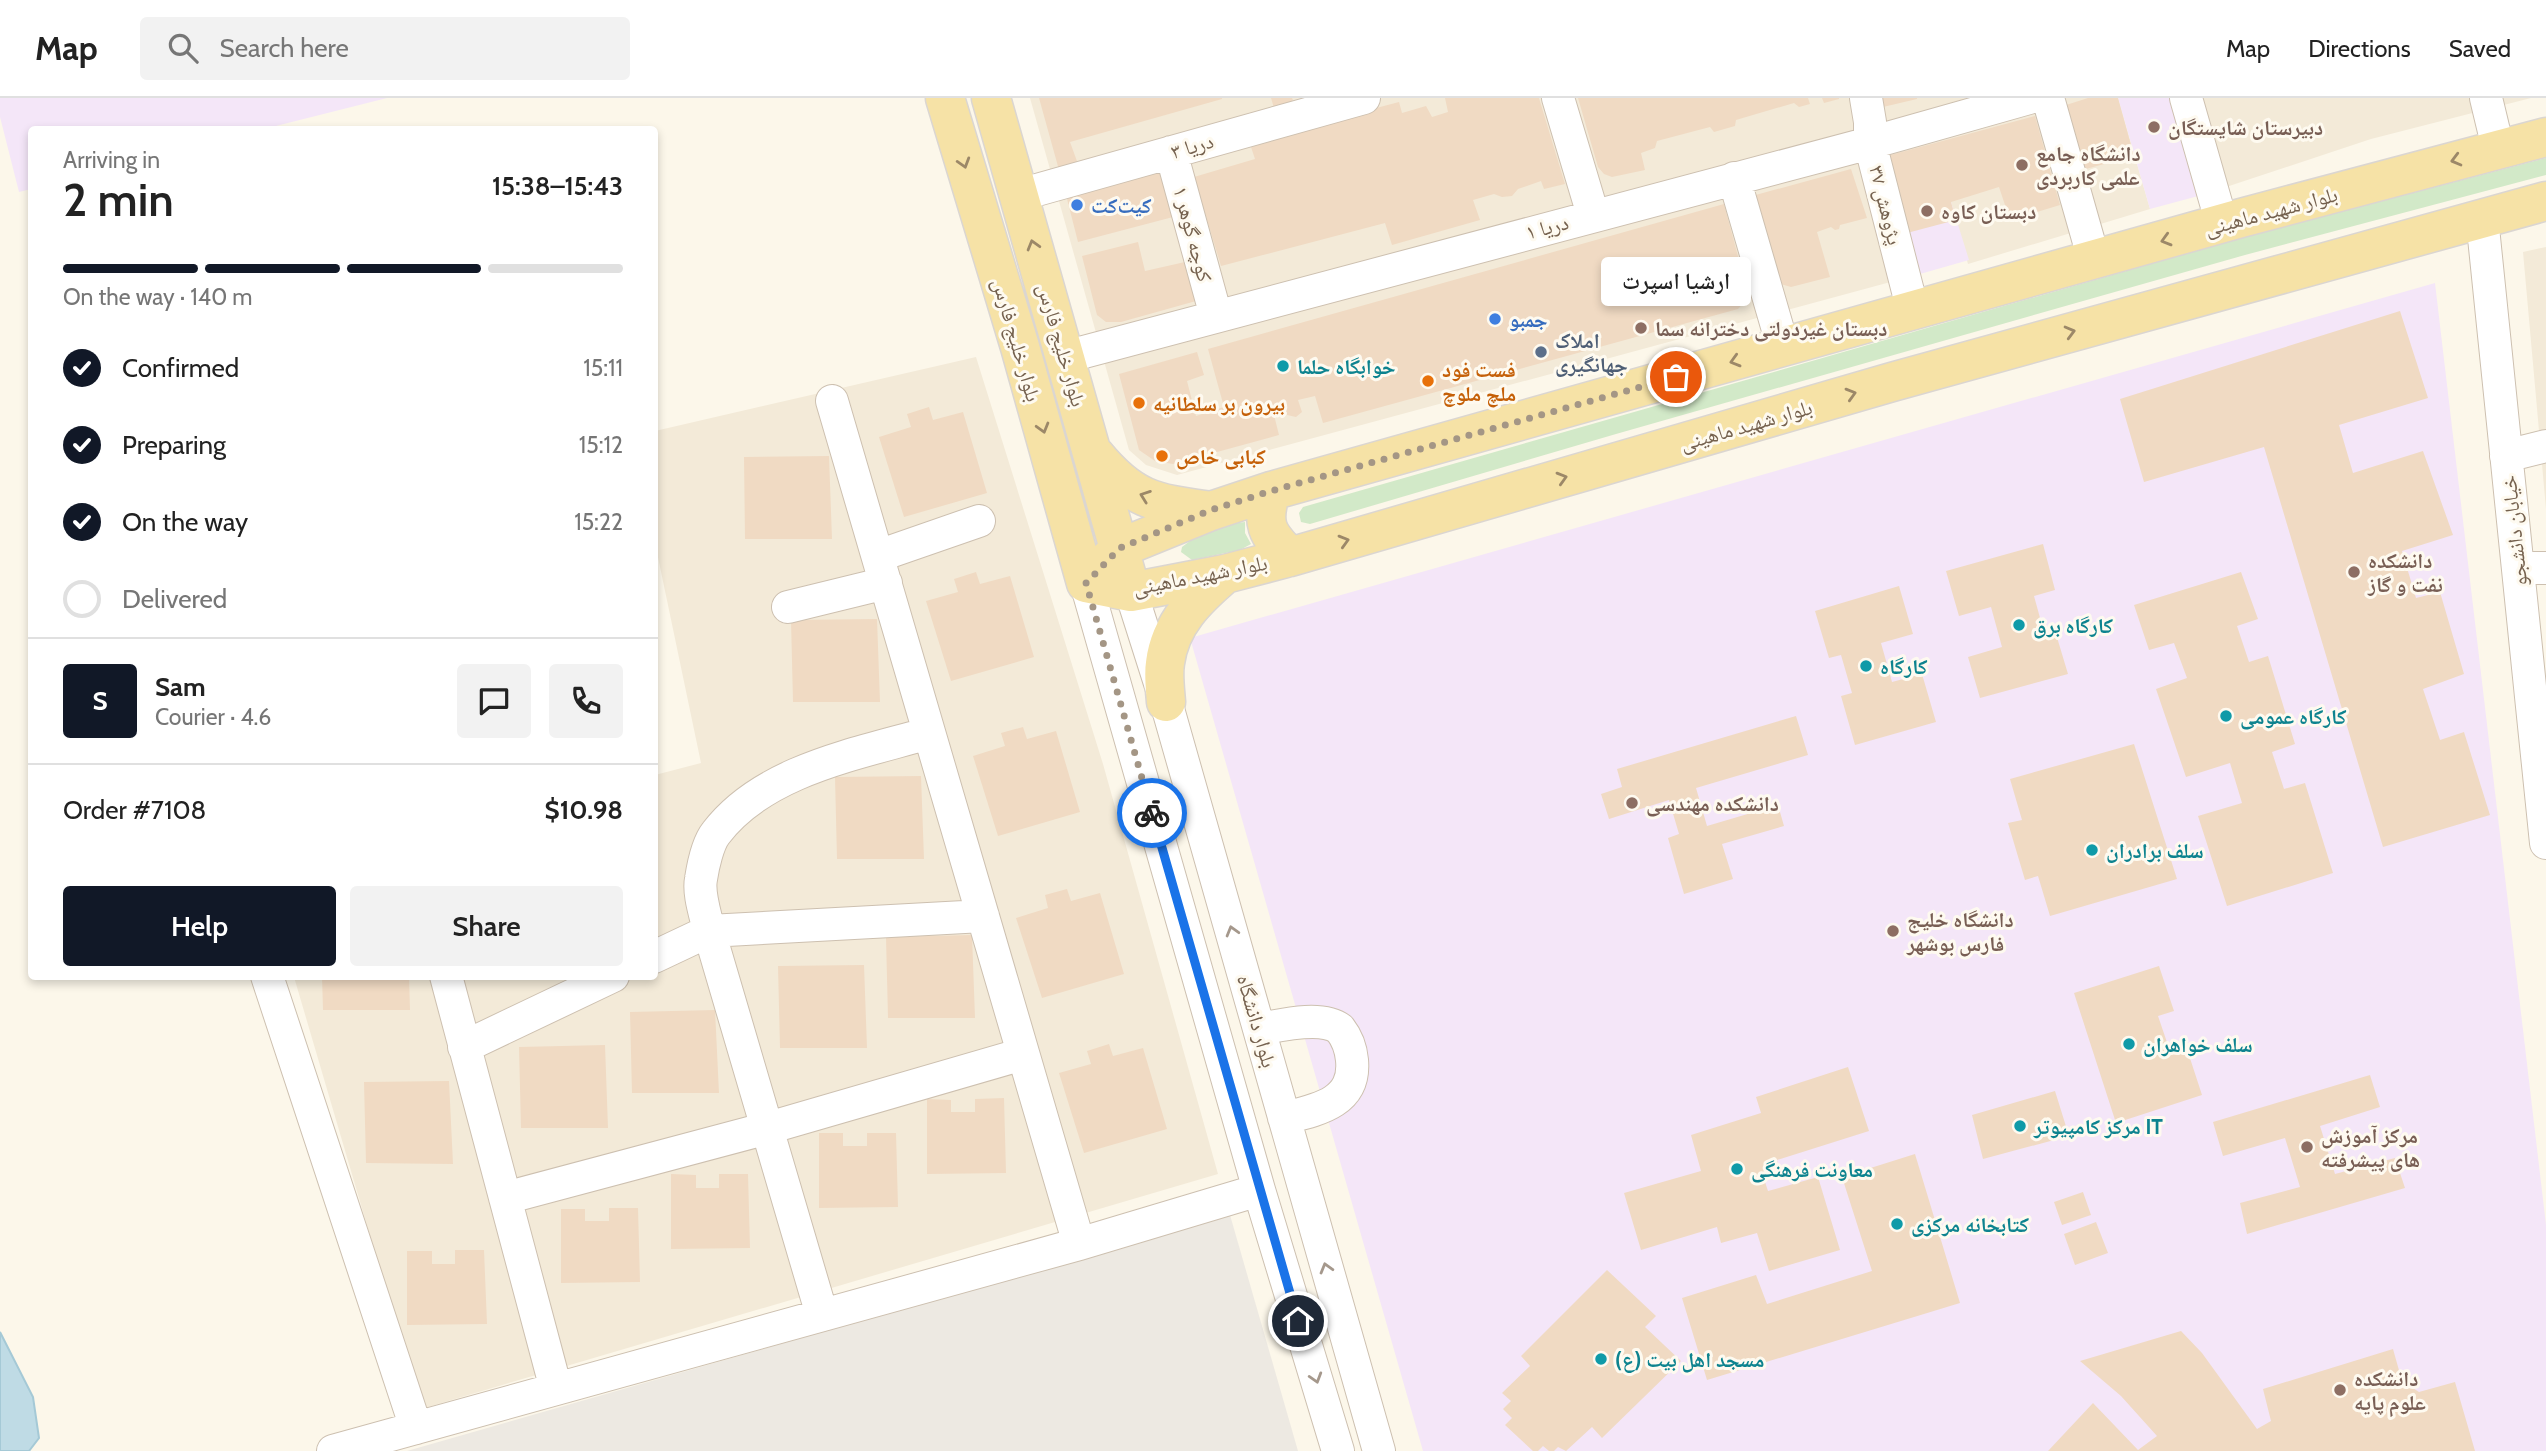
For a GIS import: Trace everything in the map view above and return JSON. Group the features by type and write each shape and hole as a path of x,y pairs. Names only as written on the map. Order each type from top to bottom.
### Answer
{"main road":[{"name":"بلوار خلیج ‌فارس","path":"945,98 1020,347 1086,583"},
{"name":"بلوار خلیج‌ فارس","path":"991,98 1131,592"},
{"name":"بلوار شهید ماهینی","path":"1086,583 1120,548 1211,510 1271,491 2222,224 2546,137"},
{"name":"بلوار شهید ماهینی","path":"1086,583 1131,592 1225,574 1290,557 1892,382 2546,201"},
{"path":"1092,452 1111,475 1137,495 1170,505 1211,510"},
{"path":"1271,491 1264,512 1266,528 1276,544 1290,557"},
{"path":"1166,702 1164,664 1172,634 1193,602 1225,574"}],"street":[{"name":"دریا ۳","path":"1019,195 1171,152 1318,104 1364,98"},
{"path":"1558,98 1593,215"},
{"name":"پژوهش ۳۷","path":"1866,98 1870,143 1913,311"},
{"name":"دریا ۱","path":"1065,357 1870,143 2029,98"},
{"path":"2048,98 2094,260"},
{"path":"2186,98 2222,224"},
{"path":"2486,98 2498,148"},
{"name":"کوچه گوهر ۱","path":"1171,152 1216,316"},
{"path":"1734,178 1783,347"},
{"name":"خیابان دانشجو","path":"2482,218 2506,456 2532,568 2546,843"},
{"path":"832,401 1079,1244"},
{"path":"2506,456 2546,446"},
{"path":"788,607 882,569 979,521"},
{"path":"1086,583 1259,1190 1338,1451"},
{"name":"بلوار دانشگاه","path":"1131,592 1166,702 1379,1451"},
{"path":"822,1315 709,931 700,881 714,836 740,807 782,781 829,763 929,733"},
{"path":"658,955 709,931 983,916"},
{"path":"268,980 416,1428"},
{"path":"447,980 556,1389"},
{"path":"464,1047 605,980"},
{"path":"1260,1029 1300,1022 1335,1025 1344,1035 1351,1051 1352,1080 1342,1095 1319,1108 1284,1118"},
{"path":"505,1198 768,1128 1023,1054"},
{"path":"333,1451 1079,1244 1259,1190"}],"shaded area":[{"path":"0,98 387,98 276,126 28,126 28,190 19,192 0,117"},
{"path":"1030,98 2118,98 2150,209 1968,264 1951,202 1884,158 1920,274 1177,475 1146,465 1129,450"},
{"name":"دبیرستان شایستگان","path":"2118,98 2174,98 2202,195 2150,209"},
{"path":"2174,98 2531,98 2371,139 2202,195"},
{"name":"دبستان کاوه","path":"1883,157 1951,202 1969,260 1920,274"},
{"path":"2546,247 2546,509 2523,252"},
{"name":"دانشگاه خلیج فارس بوشهر","path":"2435,283 2546,1225 2546,1451 1423,1451 1190,638"},
{"path":"976,357 1103,764 1218,1174 421,1409 295,980 658,980 658,774 701,763 658,557 658,430"},
{"path":"1230,1215 1298,1451 407,1451"}],"green space":[{"path":"2546,158 2546,175 2245,255 1310,524 1301,522 1299,513 1303,507 2241,238"},
{"path":"1245,522 1245,533 1251,544 1240,550 1192,560 1181,552 1182,547 1204,533"}],"water":[{"path":"0,1332 33,1397 39,1438 29,1451 0,1451"}],"building":[{"path":"1039,98 1222,99 1070,142 1078,164 1059,170"},
{"path":"1271,98 1293,100 1287,105 1274,108"},
{"path":"1445,98 1539,98 1565,184 1544,189 1541,181 1518,189 1512,196 1494,194 1473,200 1480,220 1392,245 1385,223 1221,266 1194,177 1255,159 1251,147 1272,141 1270,136 1399,102 1402,113 1426,106 1432,117 1448,112"},
{"path":"1578,98 1808,98 1810,104 1799,107 1794,103 1736,120 1735,126 1714,132 1710,127 1657,141 1655,148 1641,153 1645,170 1612,177 1604,174 1598,167"},
{"path":"1822,98 1839,98 1839,99 1824,103"},
{"path":"1881,98 1917,98 1917,99 1883,107"},
{"path":"2088,98 2118,98 2134,156 2082,170 2063,106"},
{"path":"2035,116 2060,205 2010,220 1999,187 1951,202 1956,220 1907,233 1883,157"},
{"path":"1159,166 1173,217 1078,242 1065,191"},
{"path":"1851,169 1867,218 1840,225 1839,229 1831,227 1817,232 1830,277 1791,287 1777,283 1752,196"},
{"path":"1724,204 1749,297 1738,309 1323,423 1315,396 1298,400 1302,412 1296,417 1287,415 1284,404 1272,407 1279,435 1173,464 1155,461 1139,450 1119,374 1197,352 1204,375 1187,381 1196,416 1224,407 1208,349"},
{"path":"1138,242 1145,271 1185,262 1196,301 1121,322 1106,322 1097,315 1082,256"},
{"name":"دانشکده نفت و گاز","path":"2400,311 2428,398 2339,425 2353,473 2423,451 2453,535 2402,551 2416,598 2440,592 2464,674 2423,689 2440,740 2464,732 2490,815 2383,847 2264,447 2144,482 2120,399"},
{"path":"929,407 933,420 963,412 987,493 904,517 879,437 911,427 907,414"},
{"path":"829,456 832,539 745,539 744,457"},
{"name":"کارگاه برق","path":"2043,544 2055,590 2034,596 2045,636 2056,634 2068,674 1980,698 1968,657 2002,647 1991,607 1959,616 1946,571"},
{"path":"976,572 980,584 1010,576 1034,657 951,681 926,601 958,592 954,579"},
{"name":"کارگاه عمومی","path":"2241,572 2258,619 2237,626 2249,662 2268,656 2295,744 2272,752 2284,789 2305,783 2333,873 2227,906 2198,816 2242,803 2230,763 2186,777 2156,689 2187,678 2174,643 2149,650 2134,605"},
{"name":"کارگاه","path":"1899,586 1913,634 1881,643 1892,682 1922,674 1936,722 1855,745 1841,696 1852,693 1841,655 1829,658 1815,611"},
{"path":"877,619 880,702 793,702 791,620"},
{"name":"دانشکده مهندسی","path":"1796,716 1808,755 1696,788 1707,826 1778,805 1784,826 1722,844 1733,879 1684,894 1668,838 1679,834 1669,800 1609,819 1601,794 1622,787 1617,769"},
{"path":"1023,727 1027,739 1056,731 1080,812 998,836 973,756 1005,746 1001,733"},
{"name":"سلف برادران","path":"2134,744 2177,879 2050,916 2038,876 2025,880 2008,823 2022,820 2010,779"},
{"path":"921,776 924,859 837,859 835,777"},
{"path":"1067,889 1071,901 1100,893 1124,974 1042,998 1016,918 1048,908 1045,895"},
{"path":"972,935 975,1018 888,1018 886,937"},
{"path":"864,965 867,1048 780,1048 778,966"},
{"name":"سلف خواهران","path":"2159,966 2174,1011 2158,1016 2171,1054 2187,1049 2202,1095 2116,1123 2074,993"},
{"path":"322,980 409,980 410,1010 323,1010"},
{"path":"715,1010 719,1093 632,1093 630,1012"},
{"path":"1109,1044 1113,1056 1143,1048 1167,1129 1084,1153 1059,1073 1091,1064 1087,1051"},
{"path":"605,1045 608,1128 521,1128 519,1047"},
{"name":"معاونت فرهنگی","path":"1848,1067 1869,1131 1777,1160 1779,1167 1762,1173 1768,1191 1818,1177 1840,1250 1769,1271 1757,1233 1721,1243 1717,1227 1641,1250 1624,1193 1701,1171 1691,1135 1761,1113 1756,1097"},
{"name":"مرکز آموزش های پیشرفته","path":"2370,1075 2380,1107 2320,1126 2335,1174 2395,1158 2405,1188 2247,1234 2240,1203 2300,1187 2285,1138 2223,1156 2213,1122"},
{"path":"449,1081 453,1164 366,1163 364,1082"},
{"name":"مرکز کامپیوتر IT","path":"2055,1091 2069,1136 1983,1159 1972,1115"},
{"path":"1004,1098 1006,1173 927,1174 927,1099 951,1100 951,1112 975,1112 975,1099"},
{"path":"819,1133 843,1133 843,1146 867,1146 867,1133 896,1133 898,1207 819,1208"},
{"name":"کتابخانه مرکزی","path":"1915,1154 1960,1303 1707,1380 1682,1298 1756,1275 1767,1304 1872,1271 1842,1177"},
{"path":"671,1174 696,1175 696,1188 719,1188 719,1174 748,1174 750,1248 671,1249"},
{"path":"2083,1192 2091,1215 2062,1225 2054,1202"},
{"path":"609,1208 638,1208 640,1282 561,1283 561,1209 585,1209 585,1221 609,1221"},
{"path":"2096,1222 2108,1253 2075,1265 2064,1234"},
{"path":"455,1250 484,1250 487,1324 407,1325 407,1251 432,1251 432,1264 455,1264"},
{"name":"مسجد اهل بیت (ع)","path":"1607,1270 1656,1316 1645,1327 1681,1361 1602,1438 1592,1427 1566,1451 1558,1447 1549,1451 1543,1446 1538,1451 1533,1451 1505,1425 1512,1418 1503,1409 1511,1401 1502,1393 1530,1366 1521,1356"},
{"name":"دانشکده علوم پایه","path":"2181,1331 2202,1353 2257,1429 2271,1421 2263,1389 2393,1349 2402,1381 2419,1392 2455,1382 2475,1451 2048,1451 2093,1403 2138,1450 2157,1436 2121,1396 2080,1361"}],"way so far":[{"path":"1152,813 1086,583 1120,548 1211,510 1271,491 1676,377"}],"place":[{"name":"دبیرستان شایستگان","path":"2154,127"},
{"name":"دانشگاه جامع علمی کاربردی","path":"2022,165"},
{"name":"کیت‌کت","path":"1077,205"},
{"name":"دبستان کاوه","path":"1927,211"},
{"name":"جمبو","path":"1495,319"},
{"name":"دبستان غیردولتی دخترانه سما","path":"1641,328"},
{"name":"املاک جهانگیری","path":"1541,352"},
{"name":"خوابگاه حلما","path":"1283,366"},
{"name":"ارشیا اسپرت","path":"1676,377"},
{"name":"فست فود ملچ ملوچ","path":"1428,381"},
{"name":"بیرون بر سلطانیه","path":"1139,403"},
{"name":"کبابی خاص","path":"1162,456"},
{"name":"دانشکده نفت و گاز","path":"2354,572"},
{"name":"کارگاه برق","path":"2019,625"},
{"name":"کارگاه","path":"1866,666"},
{"name":"کارگاه عمومی","path":"2226,716"},
{"name":"دانشکده مهندسی","path":"1632,803"},
{"name":"سلف برادران","path":"2092,850"},
{"name":"دانشگاه خلیج فارس بوشهر","path":"1893,931"},
{"name":"سلف خواهران","path":"2129,1044"},
{"name":"مرکز کامپیوتر IT","path":"2020,1126"},
{"name":"مرکز آموزش های پیشرفته","path":"2307,1147"},
{"name":"معاونت فرهنگی","path":"1737,1169"},
{"name":"کتابخانه مرکزی","path":"1897,1224"},
{"name":"مسجد اهل بیت (ع)","path":"1601,1359"},
{"name":"دانشکده علوم پایه","path":"2340,1390"}],"route":[{"path":"1152,813 1298,1321"}]}
